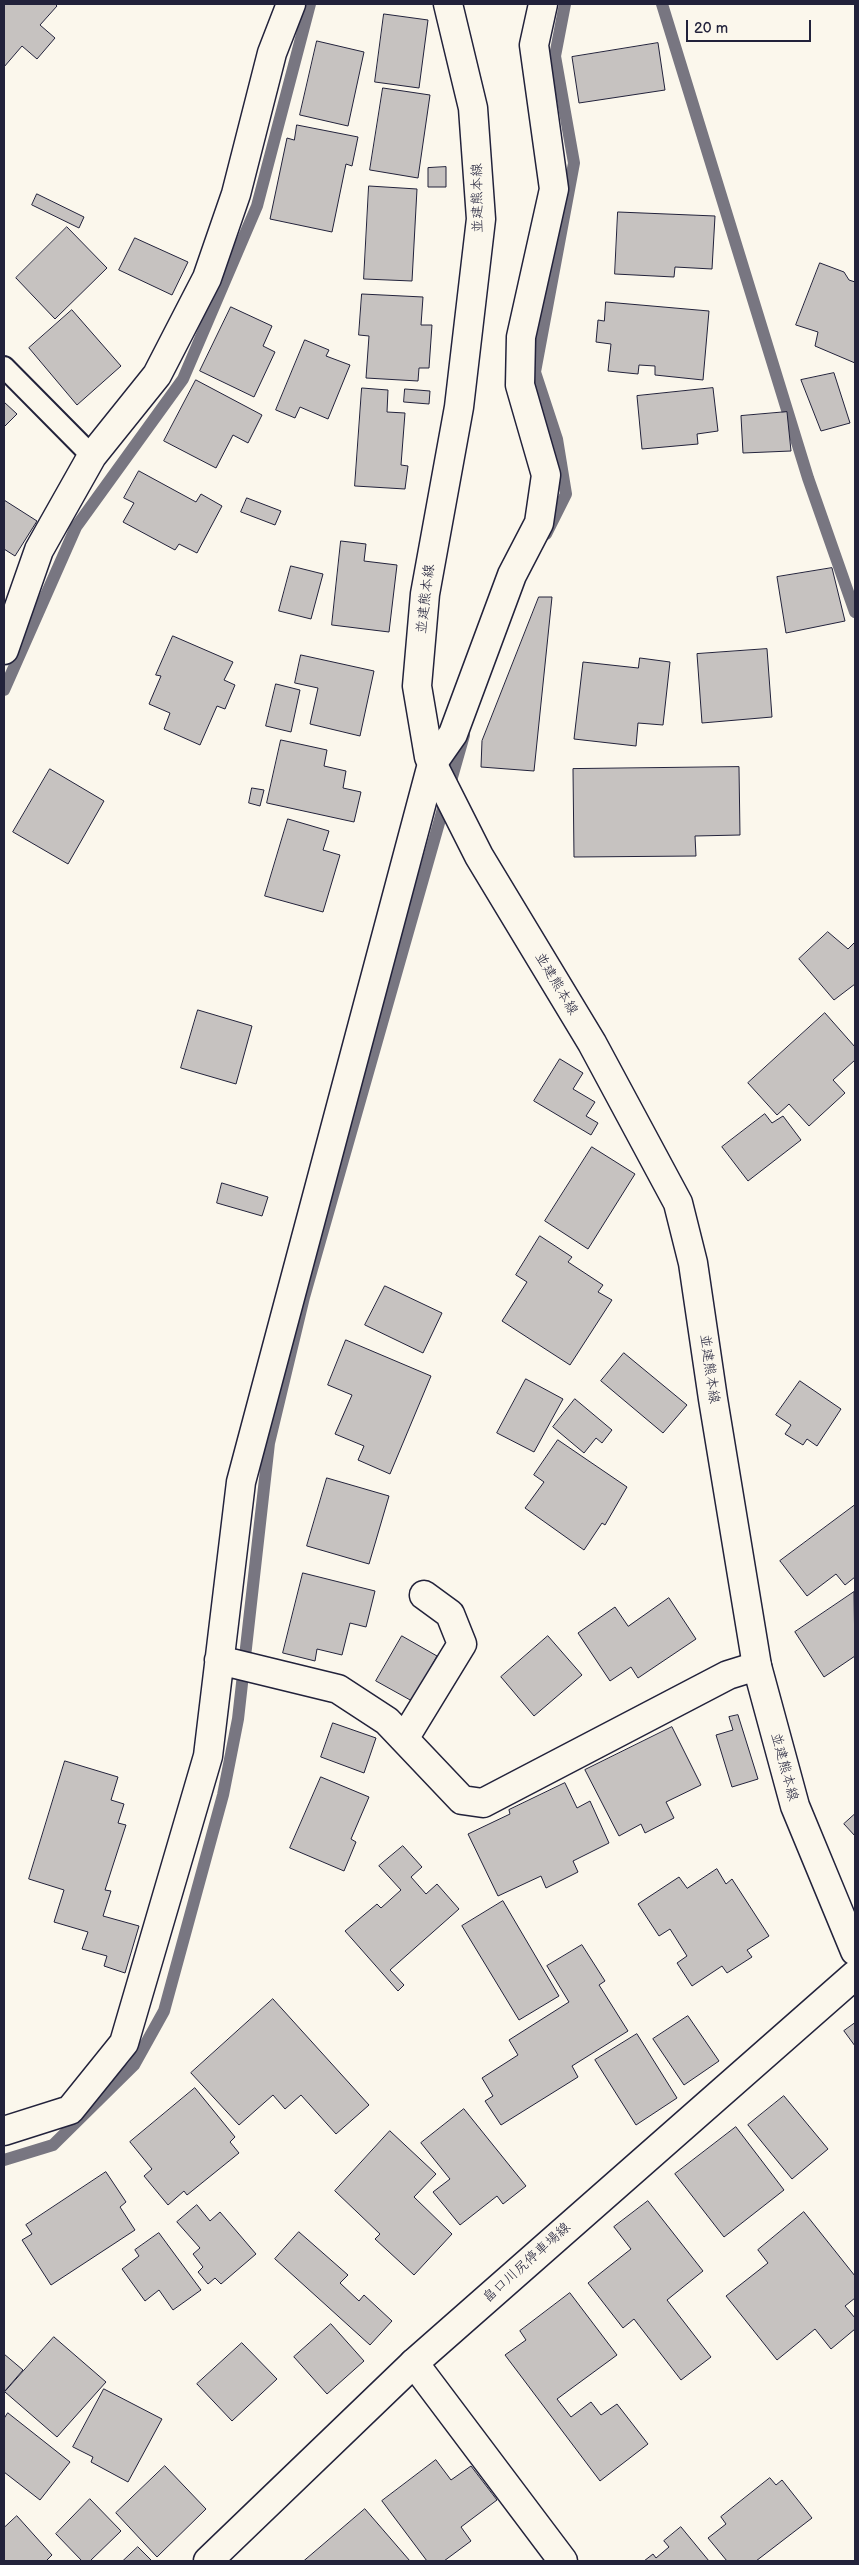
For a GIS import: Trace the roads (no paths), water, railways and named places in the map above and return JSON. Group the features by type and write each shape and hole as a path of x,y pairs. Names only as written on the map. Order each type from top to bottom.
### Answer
{"street":[{"path":"4,650 39,550 92,456 156,375 207,278 236,194 272,53 291,4"},
{"name":"並建熊本線","path":"448,4 473,108 481,219 458,407 425,594 418,686 429,757 479,856 592,1042 678,1203 694,1263 713,1399 757,1666 795,1806 855,1951"},
{"path":"4,2131 70,2110 124,2043 208,1756 241,1482 432,764 453,734 512,575 539,523 546,475 520,384 522,337 554,189 534,45 543,4"},
{"path":"404,1739 462,1644 450,1614 424,1595"},
{"path":"219,1660 338,1688 387,1721 462,1800 483,1803 728,1675 757,1666"},
{"name":"畠口川尻停車場線","path":"208,2561 414,2363 855,1975"},
{"path":"414,2363 563,2561"}],"lane":[{"path":"4,367 92,456"}],"waterway":[{"path":"4,690 76,527 183,379 257,206 310,4"},
{"path":"546,534 566,494 557,439 535,372 574,163 555,56 565,4"},
{"path":"662,4 808,478 855,612"},
{"path":"4,2160 53,2145 134,2065 164,2011 223,1795 238,1719 269,1443 304,1297 464,735"}]}
